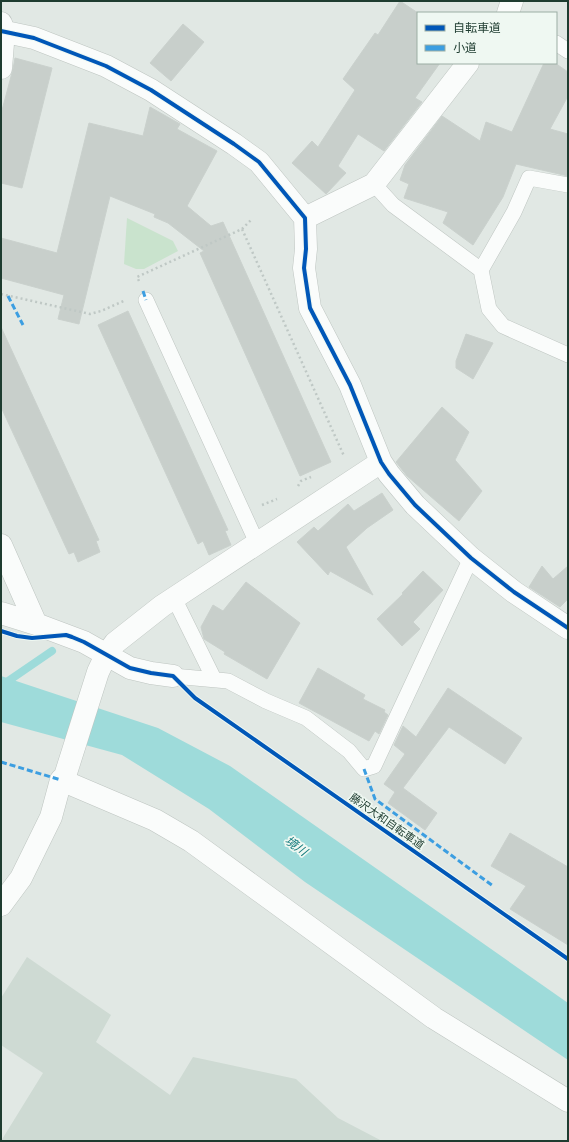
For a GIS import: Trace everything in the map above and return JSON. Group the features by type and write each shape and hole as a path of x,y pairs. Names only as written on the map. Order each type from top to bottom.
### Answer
{"street":[{"path":"1,68 2,28 34,38 106,66 150,90 234,144 259,162 305,218 306,249 304,268 310,308 350,385 381,462 415,505 471,558 514,592 568,628"},
{"path":"305,218 374,184 467,64"},
{"path":"1,905 21,878 51,817 102,663 115,643 162,606 381,462"},
{"path":"1,545 36,624"},
{"path":"1,612 84,642 102,663 173,676"},
{"path":"63,778 155,820 191,841 434,1018 568,1101"}],"lane":[{"path":"557,44 568,51"},
{"path":"568,185 529,178 514,212 481,270 489,309 503,326 568,355"},
{"path":"374,184 394,205 481,270"},
{"path":"146,300 257,543"},
{"path":"173,676 228,681 266,701 306,718 349,751 364,769 374,766 471,558"},
{"path":"174,598 214,679"}],"path":[{"path":"140,284 137,277 242,229 251,220"},
{"path":"242,229 347,461"},
{"path":"1,294 90,314 101,311 129,298"},
{"path":"296,491 300,481 314,475"},
{"path":"243,512 282,496"}],"shaded area":[{"path":"27,957 111,1015 96,1042 170,1095 193,1057 296,1079 338,1118 382,1141 1,1141 43,1073 1,1045 1,998"}],"green space":[{"path":"127,218 173,241 178,251 144,269 136,269 124,264"}],"water":[{"name":"境川","path":"1,676 158,728 230,766 568,1003 568,1060 305,882 209,809 122,755 1,722"}],"building":[{"path":"400,1 417,12 417,64 439,64 415,98 422,102 384,151 358,134 338,166 346,173 326,194 292,163 312,141 318,147 355,90 343,79 375,33 378,35"},
{"path":"183,24 204,42 171,81 150,63"},
{"path":"15,58 52,68 22,188 1,183 1,114"},
{"path":"544,64 556,64 568,72 568,96 550,129 568,134 568,176 516,164 503,197 473,245 443,223 448,212 404,198 409,184 400,180 405,165 442,116 480,141 486,122 512,132"},
{"path":"150,107 180,124 177,129 217,151 187,206 211,226 223,222 331,462 300,476 200,253 204,251 168,223 154,217 155,214 110,196 79,324 58,319 64,295 1,278 1,238 57,253 89,123 143,136"},
{"path":"128,311 228,530 225,531 231,545 209,555 203,541 198,544 98,325"},
{"path":"1,327 99,540 96,541 100,552 78,562 74,552 69,554 1,407"},
{"path":"466,334 493,343 473,379 456,368 456,361"},
{"path":"442,407 469,432 455,460 482,491 459,521 407,476 396,462"},
{"path":"382,493 393,510 367,528 346,547 373,595 330,571 328,575 297,542 314,527 318,531 348,504 354,511"},
{"path":"542,566 553,579 568,566 568,599 560,607 529,587"},
{"path":"423,571 443,590 413,622 420,629 402,646 377,619 403,594 402,593"},
{"path":"246,582 300,623 267,679 224,654 225,652 204,639 201,627 213,605 223,611"},
{"path":"318,668 365,695 363,699 385,710 384,712 388,715 379,734 375,731 369,741 299,703"},
{"path":"448,688 522,738 505,764 449,727 403,788 437,813 425,830 388,803 395,792 384,784 405,754 394,745 403,726 416,737"},
{"path":"510,833 568,867 568,945 510,909 526,886 491,866"}],"waterway":[{"path":"1,686 52,651"}],"marked path":[{"path":"143,291 146,300"},
{"path":"8,296 23,325"},
{"path":"1,762 61,780"},
{"path":"364,769 375,799 493,886"}],"cycle path":[{"path":"1,31 34,38 106,66 151,90 259,162 305,218 306,249 304,268 310,308 350,385 381,462 415,505 471,558 514,592 568,628"},
{"name":"藤沢大和自転車道","path":"1,631 17,636 32,638 66,635 84,642 130,668 173,676 195,698 568,959"}]}
